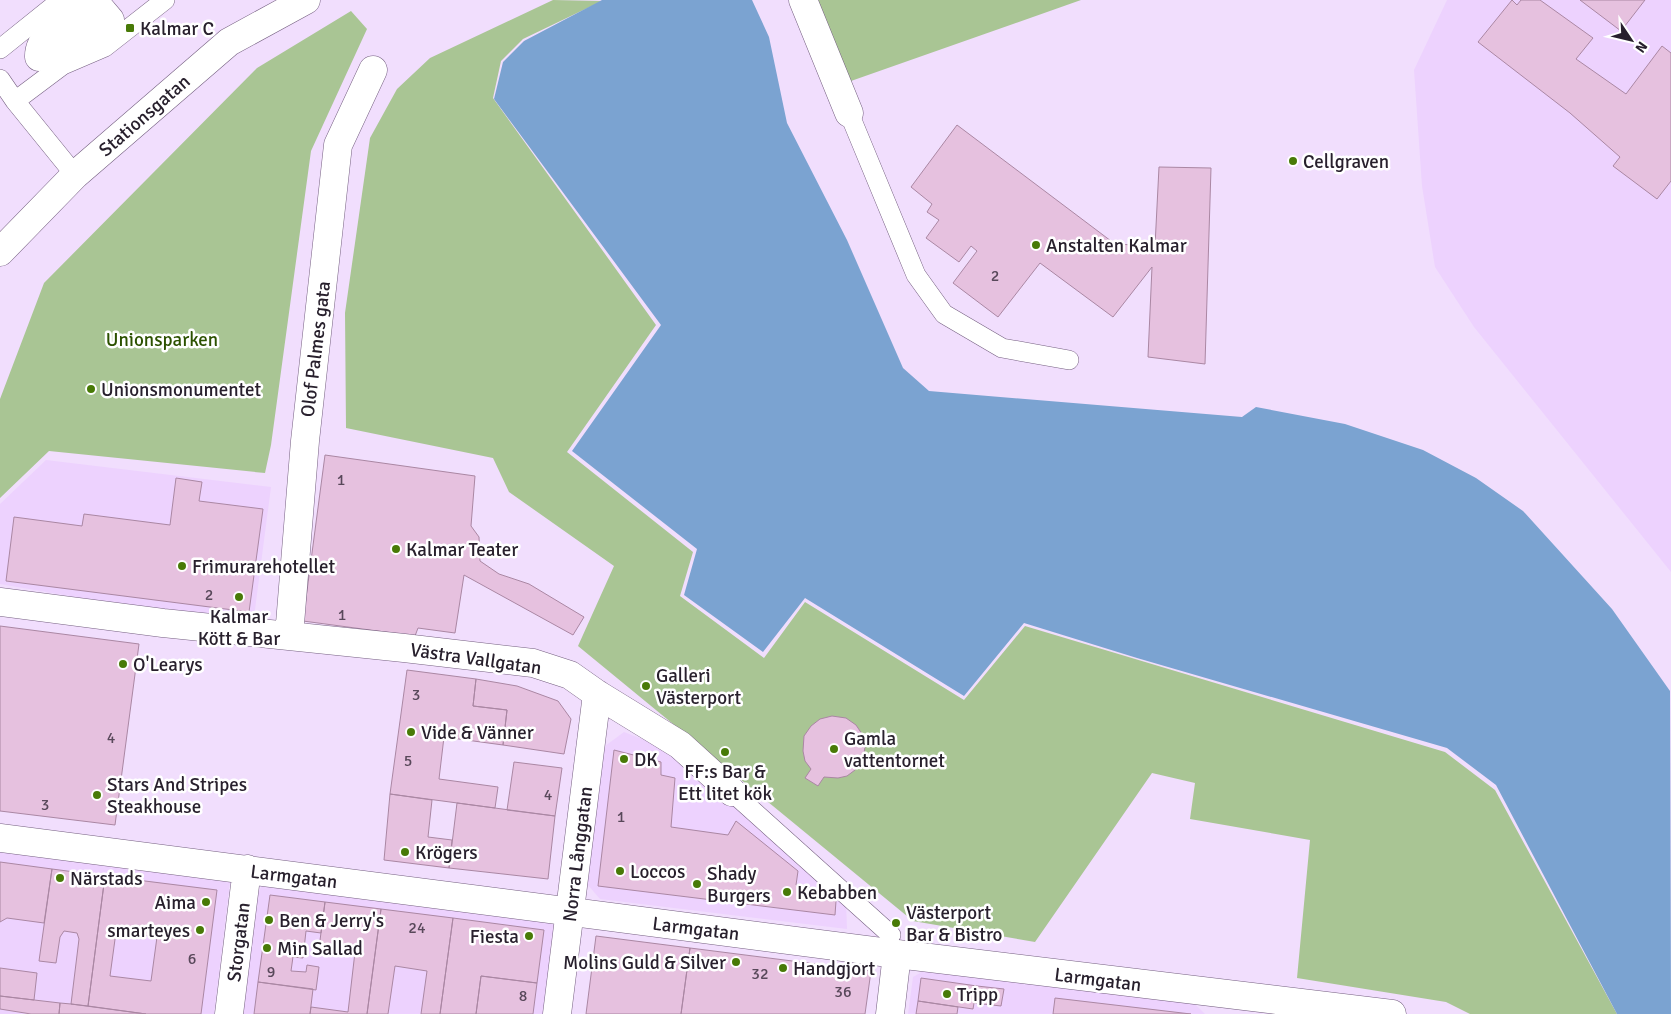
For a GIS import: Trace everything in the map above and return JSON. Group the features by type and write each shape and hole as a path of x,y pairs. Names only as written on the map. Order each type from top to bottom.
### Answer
{"street":[{"name":"Stationsgatan","path":"0,252 75,174 229,42 306,0"},
{"path":"803,0 849,113"},
{"name":"Olof Palmes gata","path":"289,636 305,441 338,146 373,70"},
{"name":"Västra Vallgatan","path":"0,602 163,623 533,664 570,675 680,746 732,792"},
{"name":"Norra Långgatan","path":"557,1014 597,694"},
{"name":"Larmgatan","path":"0,838 569,911 894,945 1222,1004 1392,1014"},
{"name":"Storgatan","path":"228,1014 247,869"},
{"path":"890,1014 894,945"}],"lane":[{"path":"0,49 61,0"},
{"path":"15,101 63,65 105,47 165,0"},
{"path":"0,80 75,174"},
{"path":"849,113 916,275 944,314 1002,348 1069,360"},
{"name":"Västra Vallgatan","path":"732,792 894,945"}],"shaded area":[{"path":"1447,0 1671,0 1671,572 1474,327 1435,267 1422,186 1414,70"},
{"path":"46,460 271,487 253,625 162,612 0,584 0,504"},
{"path":"624,732 678,753 846,901 847,929 600,899 587,884 605,746"},
{"path":"0,848 230,882 214,1014 0,1014"},
{"path":"265,883 545,916 554,926 543,1014 236,1014 249,901"},
{"path":"929,968 1194,1003 1205,1014 908,1014 913,977"}],"green space":[{"path":"553,0 602,1 523,39 501,61 493,98 656,325 567,452 693,552 680,596 764,658 805,602 964,700 1025,626 1445,752 1495,790 1617,1014 1470,1014 1446,1002 1297,978 1310,840 1190,819 1195,783 1152,773 1035,942 913,921 578,646 614,566 509,492 493,458 346,428 345,313 370,138 397,89 430,58"},
{"path":"816,0 1081,0 851,81"},
{"name":"Unionsparken","path":"351,11 367,29 311,151 271,445 265,473 49,451 0,498 0,399 44,283 257,68"}],"water":[{"path":"602,0 752,0 769,37 787,123 847,240 903,368 929,391 1242,417 1256,407 1345,424 1423,450 1476,478 1523,511 1612,609 1670,691 1671,1014 1617,1014 1496,785 1447,748 1137,658 1024,623 964,696 805,598 763,652 684,595 697,549 572,451 661,325 494,99 503,62 524,41"}],"building":[{"path":"1512,0 1517,5 1521,0 1540,0 1593,38 1576,59 1626,94 1662,46 1671,53 1671,181 1657,199 1613,166 1620,157 1570,113 1478,42"},
{"path":"1580,0 1645,0 1621,31"},
{"name":"Anstalten Kalmar","path":"957,125 1115,244 1155,246 1159,167 1211,168 1205,364 1148,357 1152,267 1113,317 1040,263 998,317 953,283 977,251 971,246 959,262 926,238 939,220 927,212 932,204 911,187"},
{"name":"Kalmar Teater","path":"325,455 475,476 471,526 479,537 480,561 499,574 529,584 584,617 573,635 464,575 455,633 418,628 415,636 303,621"},
{"path":"176,478 202,482 199,501 263,509 249,612 6,581 14,517 82,526 84,514 170,525"},
{"path":"0,626 139,644 115,825 0,811"},
{"path":"407,670 476,679 473,706 507,710 503,745 444,737 439,779 498,787 495,808 390,794"},
{"path":"476,679 517,686 558,701 571,719 564,754 503,745 507,710 473,706"},
{"name":"Gamla vattentornet","path":"832,716 846,718 856,725 862,734 865,747 863,759 855,770 847,776 838,778 824,777 818,786 805,778 811,769 805,761 803,751 804,736 811,726 820,719"},
{"path":"614,750 661,762 661,775 675,778 671,827 728,835 736,821 798,871 796,885 818,889 836,901 835,915 598,886"},
{"path":"514,762 562,768 555,816 507,810"},
{"path":"390,794 432,800 428,837 452,840 449,868 384,860"},
{"path":"457,803 555,816 548,879 449,868"},
{"path":"0,862 52,869 44,923 7,918 0,922"},
{"path":"52,869 105,876 88,1006 71,1004 79,939 77,933 64,931 60,937 56,963 39,961"},
{"path":"105,876 217,890 201,1014 146,1014 88,1006","holes":["116,932 157,937 151,981 110,976"]},
{"path":"270,895 325,902 321,933 306,931 303,958 293,957 291,971 306,972 307,965 319,967 316,990 258,982"},
{"path":"325,902 381,909 367,1014 310,1014 311,1007 348,1012 355,952 319,948"},
{"path":"381,909 453,918 440,1014 421,1014 427,971 395,966 388,1014 367,1014"},
{"path":"453,918 544,930 537,983 481,976 476,1014 440,1014"},
{"path":"596,936 690,948 681,1014 586,1014"},
{"path":"690,948 871,971 865,1014 681,1014"},
{"path":"0,968 37,973 34,1000 0,996"},
{"path":"481,976 537,983 533,1014 476,1014"},
{"name":"Tripp","path":"921,978 977,986 973,1009 918,1001"},
{"path":"258,982 313,989 310,1014 254,1014"},
{"path":"977,986 1004,989 1001,1006 974,1003"},
{"path":"0,996 60,1003 59,1014 31,1014 0,1009"},
{"path":"1055,998 1191,1014 1053,1014"},
{"path":"918,1001 958,1007 957,1014 916,1014"},
{"path":"60,1003 71,1004 146,1014 59,1014"}],"place":[{"name":"Kalmar C","path":"130,28"},
{"name":"Cellgraven","path":"1293,161"},
{"name":"Anstalten Kalmar","path":"1036,245"},
{"name":"Unionsmonumentet","path":"91,389"},
{"name":"Kalmar Teater","path":"396,549"},
{"name":"Frimurarehotellet","path":"182,566"},
{"name":"Kalmar Kött & Bar","path":"239,597"},
{"name":"O'Learys","path":"123,664"},
{"name":"Galleri Västerport","path":"646,686"},
{"name":"Vide & Vänner","path":"411,732"},
{"name":"Gamla vattentornet","path":"834,749"},
{"name":"FF:s Bar & Ett litet kök","path":"725,752"},
{"name":"DK","path":"624,759"},
{"name":"Stars And Stripes Steakhouse","path":"97,795"},
{"name":"Krögers","path":"405,852"},
{"name":"Loccos","path":"620,871"},
{"name":"Närstads","path":"60,878"},
{"name":"Shady Burgers","path":"697,884"},
{"name":"Kebabben","path":"787,892"},
{"name":"Aima","path":"206,902"},
{"name":"Ben & Jerry's","path":"269,920"},
{"name":"Västerport Bar & Bistro","path":"896,923"},
{"name":"smarteyes","path":"200,930"},
{"name":"Fiesta","path":"529,936"},
{"name":"Min Sallad","path":"267,948"},
{"name":"Molins Guld & Silver","path":"736,962"},
{"name":"Handgjort","path":"783,968"},
{"name":"Tripp","path":"947,994"}]}
